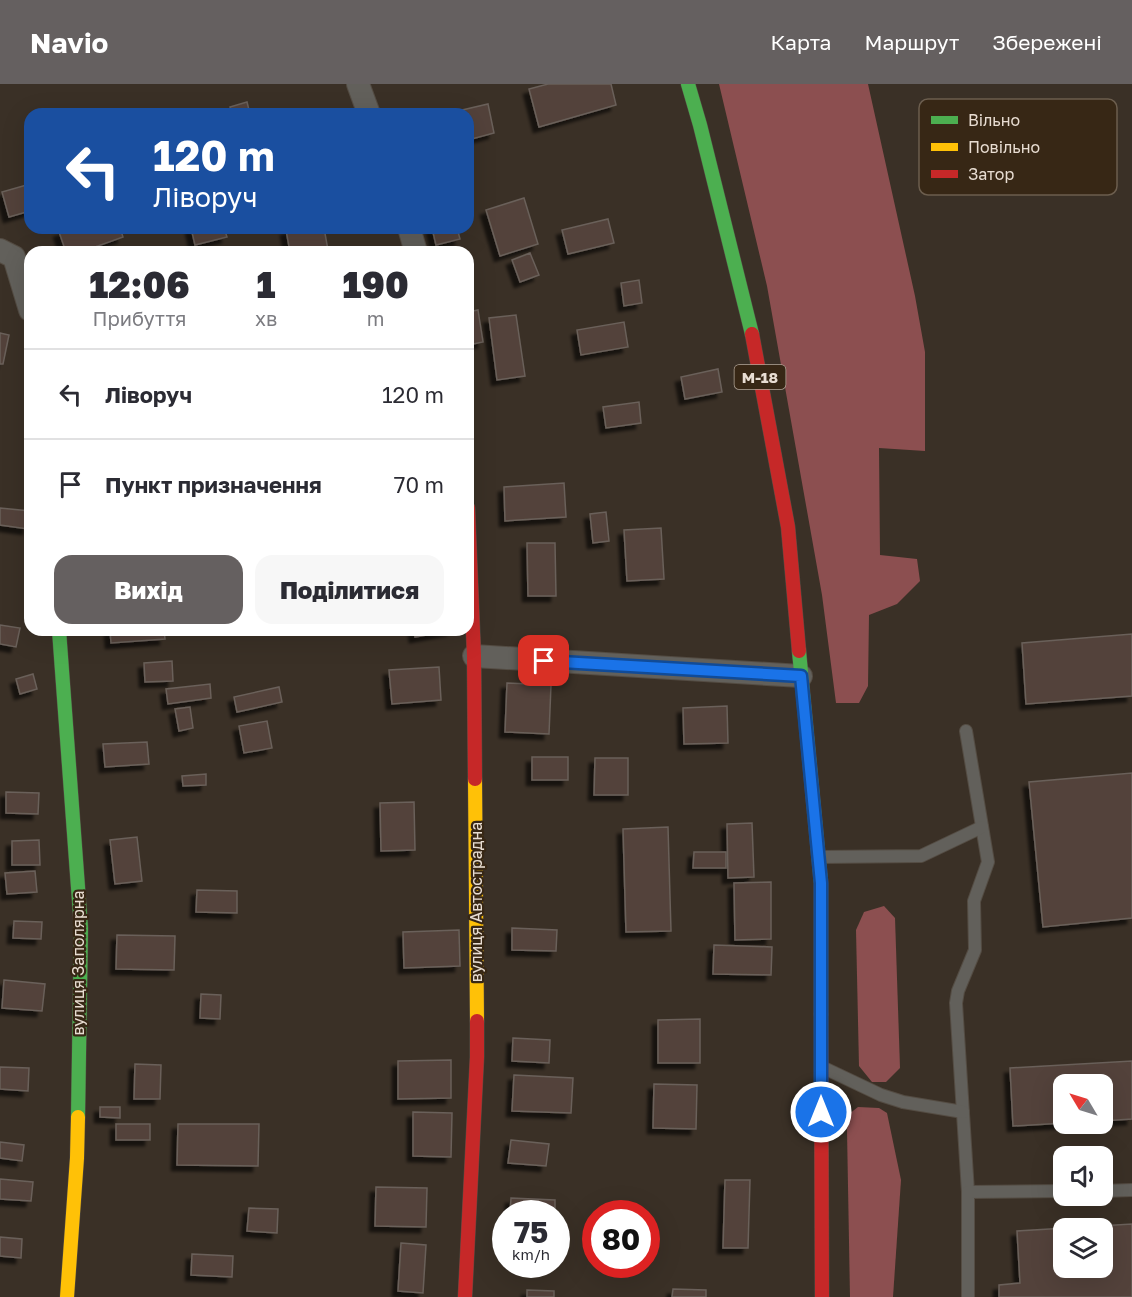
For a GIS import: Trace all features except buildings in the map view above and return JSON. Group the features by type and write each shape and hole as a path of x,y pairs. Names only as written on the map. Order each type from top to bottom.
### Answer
{"main road":[{"name":"М-18","path":"688,84 756,354 788,527 821,883 822,1297"},
{"name":"вулиця Заполярна","path":"59,636 81,928 77,1158 67,1297"},
{"name":"вулиця Автострадна","path":"465,1297 477,1057 473,636"}],"street":[{"path":"358,84 367,108"},
{"path":"0,250 14,257 24,290"},
{"path":"474,656 801,676"}],"lane":[{"path":"966,731 988,862 974,901 975,950 958,991 956,1003 968,1192 968,1297"},
{"path":"819,857 921,856 982,828"},
{"path":"820,1066 881,1095 903,1102 963,1112"},
{"path":"1113,1191 1132,1190"},
{"path":"968,1192 1053,1191"}],"shaded area":[{"path":"719,84 868,84 915,296 925,352 925,451 879,448 880,555 917,559 920,581 897,604 869,615 868,686 859,703 836,703 822,595 767,286"},
{"path":"884,906 895,918 900,1068 886,1082 872,1082 859,1066 856,930 864,912"},
{"path":"858,1107 879,1108 887,1113 901,1180 893,1297 850,1297 847,1130 849,1114"}],"traffic: fast":[{"path":"688,84 752,334"},
{"path":"59,636 81,928 78,1117"},
{"path":"799,651 821,883 821,1014"}],"traffic: slow":[{"path":"475,779 477,1021"},
{"path":"67,1297 78,1117"}],"traffic: jam":[{"path":"752,334 788,527 799,651"},
{"path":"473,636 475,779"},
{"path":"821,1014 822,1297"},
{"path":"465,1297 477,1021"}],"route":[{"path":"544,661 801,676 821,883 821,1112"}]}
